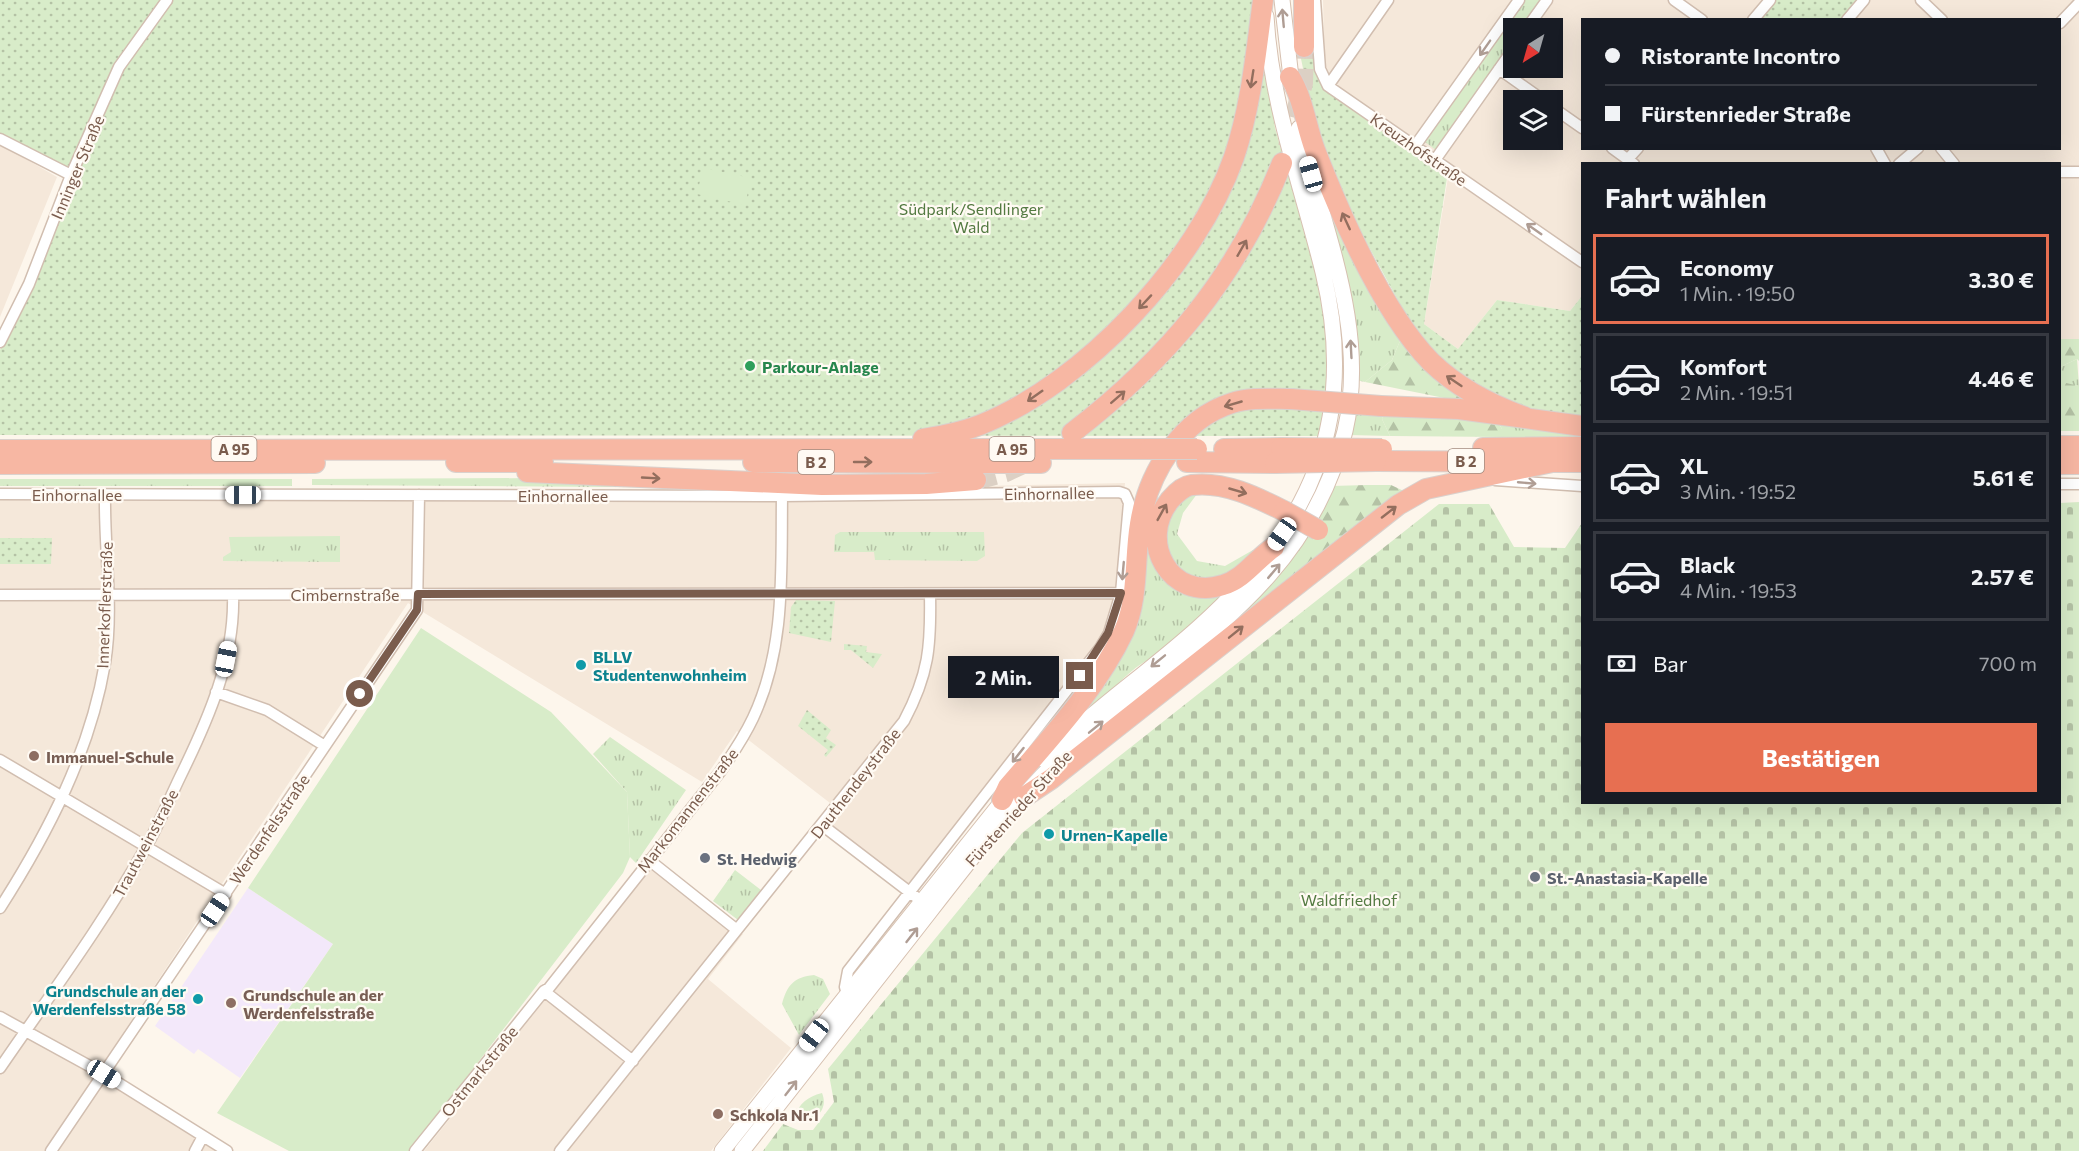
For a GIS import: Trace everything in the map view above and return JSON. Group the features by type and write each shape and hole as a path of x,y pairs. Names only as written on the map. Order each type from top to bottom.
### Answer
{"highway":[{"path":"874,447 952,434 980,425 1023,404 1065,375 1127,321 1163,282 1201,226 1234,157 1249,99 1264,0"},
{"path":"1304,0 1304,47"},
{"path":"1290,77 1298,90 1315,149 1340,209 1402,326 1418,348 1447,376 1476,395 1525,417"},
{"path":"1072,434 1142,376 1173,343 1214,292 1256,223 1282,164"},
{"path":"997,794 1008,788 1109,660 1125,628 1134,598 1140,523 1145,500 1155,475 1170,450 1196,424 1232,403 1291,399 1459,409 1581,426"},
{"path":"2061,446 2079,446"},
{"name":"A 95","path":"0,450 874,447 1192,456 1379,455 1581,447"},
{"name":"B 2","path":"1379,455 1557,461"},
{"name":"B 2","path":"0,464 1146,456"},
{"path":"1024,797 1051,779 1398,505 1426,489 1471,478 1529,469 1557,461 1581,462"},
{"path":"490,462 512,471 822,485 926,484 976,480"},
{"path":"2061,464 2079,464"},
{"path":"1274,547 1239,579 1221,586 1199,587 1179,580 1166,568 1155,539 1156,523 1174,495 1190,485 1215,485 1243,492 1284,511 1318,530 1339,551"}],"main road":[{"name":"Fürstenrieder Straße","path":"742,1151 766,1109 916,897 997,794 1198,628 1238,590 1274,547 1320,462 1334,404 1337,372 1334,330 1323,272 1284,128 1273,72 1264,0"},
{"name":"Fürstenrieder Straße","path":"722,1151 766,1109 1024,797 1063,756 1207,637 1247,600 1299,537 1322,496 1335,462 1349,407 1352,374 1350,329 1338,271 1303,146 1290,77 1282,0"}],"street":[{"name":"Inninger Straße","path":"0,342 29,284 72,175 119,67 167,0"},
{"path":"1315,0 1320,69 1328,86 1388,0"},
{"path":"1415,146 1519,0"},
{"path":"1534,18 1547,0"},
{"path":"1674,0 1699,18"},
{"path":"1755,18 1770,0"},
{"path":"1849,18 1864,0"},
{"path":"1921,0 1940,18"},
{"path":"2061,22 2079,3"},
{"path":"1435,160 1503,63"},
{"path":"1499,69 1529,90"},
{"name":"Kreuzhofstraße","path":"1328,86 1581,261"},
{"path":"1563,115 1581,127"},
{"path":"0,139 72,175"},
{"path":"1615,150 1631,161"},
{"path":"1901,162 1916,150"},
{"path":"1943,150 1952,162"},
{"path":"2061,172 2079,172"},
{"path":"1471,478 1581,486"},
{"path":"2061,484 2079,484"},
{"name":"Einhornallee","path":"0,494 782,496 1119,492 1125,494"},
{"name":"Fürstenrieder Straße","path":"997,794 1100,648 1108,633 1121,593 1128,502 1125,494"},
{"name":"Innerkoflerstraße","path":"0,908 63,796 84,742 105,661 108,595 105,495"},
{"name":"Werdenfelsstraße","path":"51,1151 417,610 419,495"},
{"name":"Markomannenstraße","path":"544,991 549,988 720,772 753,717 773,658 781,592 782,496"},
{"name":"Cimbernstraße","path":"0,595 1121,593"},
{"name":"Dauthendeystraße","path":"560,1151 902,724 929,657 930,594"},
{"name":"Trautweinstraße","path":"0,1068 106,914 147,846 196,745 216,692 234,620 233,595"},
{"path":"216,692 267,710 325,746"},
{"path":"0,760 226,894"},
{"path":"822,825 916,897"},
{"path":"649,860 737,930"},
{"path":"544,991 633,1061"},
{"name":"Ostmarkstraße","path":"415,1151 544,991"},
{"path":"0,1017 104,1074 228,1151"},
{"path":"195,1151 203,1136"}],"shaded area":[{"path":"1323,0 2079,0 2079,339 2061,339 2061,162 1581,162 1581,297 1570,311 1497,300 1458,349 1424,324 1450,165 1325,78"},
{"path":"0,144 57,177 0,317"},
{"path":"1125,483 1119,587 1101,642 912,886 832,826 830,803 737,731 702,782 408,603 96,1074 223,1151 0,1151 0,497 774,490"},
{"path":"652,866 743,934 708,979 791,1048 711,1151 424,1151"},
{"name":"Grundschule an der Werdenfelsstraße","path":"248,888 333,944 240,1078 198,1049 194,1054 155,1026"}],"green space":[{"name":"Südpark/Sendlinger Wald","path":"0,0 1256,0 1275,128 1315,271 1326,330 1328,377 1319,436 0,435 0,350 37,275 77,175 0,133"},
{"path":"1524,0 1541,0 1528,18 1511,18"},
{"path":"1776,0 1859,0 1844,18 1761,18"},
{"path":"1503,30 1503,54 1436,150 1425,142"},
{"path":"1300,54 1316,55 1322,88 1447,178 1424,324 1458,349 1497,300 1570,311 1581,297 1581,419 1528,408 1493,396 1470,383 1420,341 1350,212 1314,121"},
{"path":"703,168 751,178 745,205 697,194"},
{"path":"1324,207 1334,207 1402,336 1392,360 1365,382 1356,380"},
{"path":"1402,336 1474,404 1365,382 1392,360"},
{"path":"2061,339 2079,339 2079,361 2077,359 2061,367"},
{"path":"2077,359 2079,386 2061,383 2061,367"},
{"path":"2061,382 2079,386 2079,431 2061,431"},
{"path":"1354,398 1386,402 1382,419 1390,436 1348,435"},
{"path":"1386,402 1496,419 1502,429 1502,437 1390,436 1382,419"},
{"path":"1496,419 1581,432 1581,438 1502,437 1502,429"},
{"path":"537,478 750,488 312,485 312,479"},
{"path":"0,479 292,479 292,486 0,486"},
{"path":"1391,485 1406,492 1188,663 1277,576 1308,532 1331,486"},
{"path":"1195,491 1197,494 1183,513 1177,534 1197,561 1225,566 1253,550 1257,554 1231,573 1208,581 1189,576 1179,570 1166,551 1164,540 1163,528 1172,507"},
{"name":"Waldfriedhof","path":"2079,502 2079,1151 763,1151 783,1124 798,1130 813,1130 834,1102 828,1069 1022,833 1439,504 1489,504 1514,547 1565,548 1581,524 1581,804 2061,804 2061,503"},
{"path":"840,532 984,532 985,556 977,561 875,560 874,552 834,552 835,535"},
{"path":"340,536 340,562 223,561 223,557 231,552 229,537"},
{"path":"0,538 52,538 51,564 0,564"},
{"path":"1149,546 1158,567 1231,590 1156,656 1130,672 1099,703 1069,727 1144,547"},
{"path":"796,600 835,601 831,642 789,633 791,607"},
{"path":"421,628 551,712 627,792 630,857 623,873 410,1151 289,1151 217,1113 333,944 248,888"},
{"path":"844,644 867,646 866,652 882,654 873,668 851,650 844,650"},
{"path":"807,710 831,730 826,738 836,745 826,757 824,755 828,750 798,726"},
{"path":"610,737 686,790 636,863 630,857 627,792 593,754"},
{"path":"735,870 761,890 738,920 713,901"},
{"path":"814,975 823,979 830,994 799,1035 782,1004 792,983"},
{"path":"822,1093 824,1105 819,1114 799,1122 794,1117 802,1104 812,1096"}],"tunnel":[{"path":"1288,147 1303,83 1304,47"},
{"path":"976,480 1006,472 1027,462"}],"place":[{"name":"Parkour-Anlage","path":"750,366"},
{"name":"BLLV Studentenwohnheim","path":"581,665"},
{"name":"Immanuel-Schule","path":"34,756"},
{"name":"Urnen-Kapelle","path":"1049,834"},
{"name":"St. Hedwig","path":"705,858"},
{"name":"St.-Anastasia-Kapelle","path":"1535,877"},
{"name":"Grundschule an der Werdenfelsstraße 58","path":"198,999"},
{"name":"Grundschule an der Werdenfelsstraße","path":"231,1003"},
{"name":"Schkola Nr.1","path":"718,1114"}],"route":[{"path":"360,694 417,610 418,594 1121,593 1108,633 1080,676"}]}
